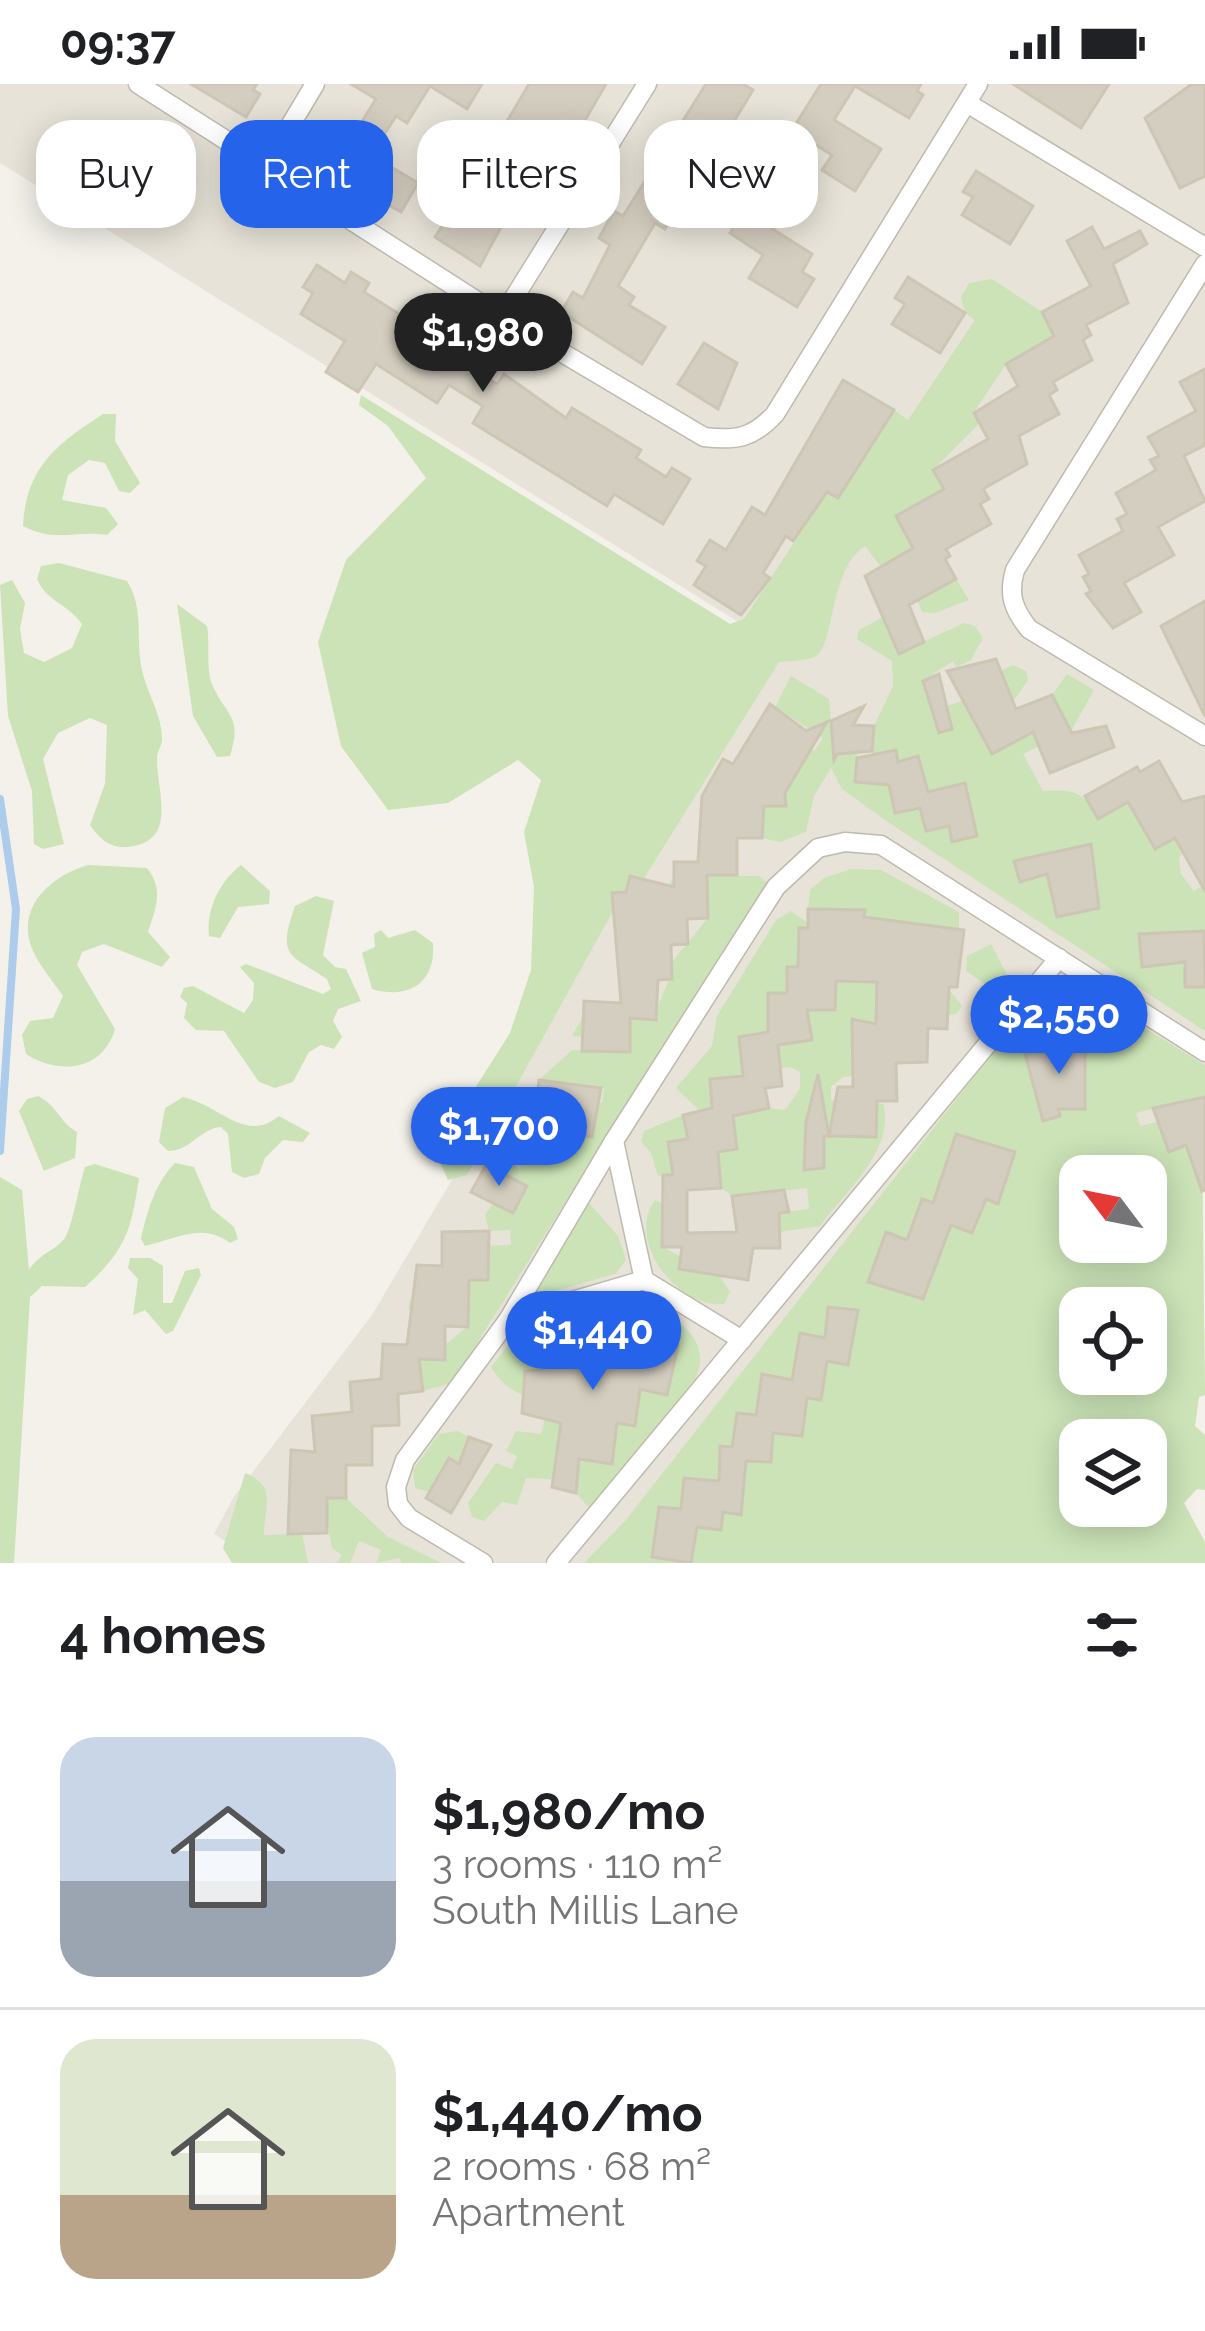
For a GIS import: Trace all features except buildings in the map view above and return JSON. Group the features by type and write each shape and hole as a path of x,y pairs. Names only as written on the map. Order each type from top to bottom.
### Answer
{"street":[{"path":"138,84 220,137"},
{"path":"293,120 315,84"},
{"path":"502,317 647,84"},
{"path":"363,228 704,437 734,441 759,431 775,414 978,84"},
{"path":"967,103 1205,248"},
{"path":"1205,264 1015,570 1011,601 1029,629 1205,736"},
{"path":"483,1563 409,1518 398,1504 396,1486 405,1460 508,1320 776,887 818,848 845,842 881,845 1205,1052"},
{"path":"556,1563 956,1076 1060,958"},
{"path":"614,1142 644,1280 742,1340"},
{"path":"508,1320 644,1280"}],"shaded area":[{"path":"0,84 1205,84 1205,1188 1167,1165 1167,1155 1150,1155 1094,1121 1065,1155 1059,1155 1059,1161 711,1563 261,1563 214,1534 233,1498 372,1315 508,1085 551,961 777,646 105,228 196,228 196,120 36,120 36,185 0,163"}],"green space":[{"path":"992,279 1042,312 1061,348 1006,364 974,412 980,423 933,470 970,536 961,543 921,502 896,516 936,589 956,579 969,600 935,613 922,612 908,577 892,561 881,567 865,546 853,557 822,649 812,658 779,662 643,880 630,877 627,892 612,894 613,911 467,1175 448,1180 435,1151 510,1033 531,970 534,887 524,832 541,780 518,760 448,803 388,810 341,746 318,642 346,560 426,478 388,426 359,405 361,395 730,624 744,619 827,492 838,498 894,410 908,420 975,320 965,313 961,297 969,283"},
{"path":"103,414 116,414 115,441 140,483 130,493 119,491 105,463 89,460 68,475 62,500 106,508 118,524 107,535 55,535 23,526 30,488 47,459"},
{"path":"59,563 127,581 133,592 142,670 162,741 157,758 160,825 143,843 115,846 90,825 105,784 107,725 90,718 58,733 43,759 64,844 43,849 34,844 32,791 8,716 0,585 12,580 25,603 20,629 24,653 44,662 72,648 82,624 37,579 41,566"},
{"path":"177,604 207,626 210,678 234,724 230,756 217,757 193,716"},
{"path":"883,617 899,653 964,623 975,626 983,638 970,661 956,667 953,661 923,681 932,712 1006,684 1001,671 1013,665 1026,671 1028,680 1012,703 993,754 1063,716 1052,695 1067,674 1094,690 1071,731 1023,754 1043,791 1077,794 1099,818 1168,778 1142,826 1153,849 1205,824 1179,858 1181,874 1194,891 1205,884 1205,967 1204,932 1184,933 1185,986 1205,987 1205,1031 885,820 842,789 831,768 814,796 806,832 780,842 762,838 758,806 786,805 785,786 749,750 793,779 801,765 785,733 814,751 823,738 775,707 791,676 829,699 834,754 848,752 844,714 859,726 856,782 870,783 874,726 893,686 892,661 857,639 859,630"},
{"path":"88,865 147,868 157,891 148,932 170,957 162,967 104,944 82,952 77,965 115,1029 91,1061 66,1067 26,1054 22,1035 30,1021 53,1018 63,996 34,954 28,925 30,912 44,891"},
{"path":"241,865 270,891 269,904 238,907 220,938 209,936 216,896"},
{"path":"851,869 881,870 959,912 959,929 895,921 962,1006 956,1014 876,1025 866,1075 843,1077 831,1087 831,1100 883,1104 885,1121 875,1153 820,1226 779,1232 758,1215 809,1209 807,1188 732,1196 721,1188 719,1172 658,1176 651,1153 641,1142 644,1131 683,1115 686,1126 769,1108 785,1110 800,1089 800,1072 790,1067 710,1079 720,1107 700,1111 676,1088 712,1046 717,1016 776,920 791,911 808,923 864,924 864,910 808,909 810,890 824,878"},
{"path":"674,876 759,876 772,888 610,1131 452,1383 423,1391 421,1374 399,1359 444,1360 445,1345 468,1326 468,1309 408,1309 416,1279 487,1280 488,1267 454,1247 511,1245 510,1230 489,1231 485,1215 493,1203 513,1212 527,1187 502,1173 511,1162 519,1169 525,1161 500,1149 520,1117 519,1126 592,1137 557,1097 602,1103 604,1088 539,1080 572,1050 629,1052 629,1040 572,1036 584,1015 656,1019 671,963 708,918 707,891 665,891"},
{"path":"316,896 334,901 323,955 335,967 346,969 361,1001 338,1009 333,1021 342,1037 334,1049 321,1045 309,1052 293,1082 275,1088 259,1082 224,1031 196,1030 184,1018 187,1003 180,997 184,988 193,986 244,1013 253,1000 254,983 240,967 246,964 323,994 331,989 327,979 295,958 287,945 295,906"},
{"path":"381,930 388,938 415,930 433,943 430,968 418,985 398,992 372,989 362,953 375,947 374,934"},
{"path":"991,944 1012,984 1007,1004 996,1013 984,1012 979,1000 989,987 966,971 967,956"},
{"path":"1056,997 1123,1015 1205,1065 1205,1102 1203,1097 1136,1113 1140,1126 1205,1111 1163,1137 1169,1151 1202,1140 1205,1395 1199,1397 1195,1426 1205,1435 1205,1490 1197,1489 1184,1503 1205,1542 1205,1563 584,1563 625,1521 998,1046"},
{"path":"38,1096 77,1132 75,1158 44,1171 19,1111 27,1099"},
{"path":"183,1097 243,1124 267,1124 279,1116 310,1133 303,1142 283,1140 265,1158 259,1174 244,1178 232,1172 228,1134 221,1127 176,1150 168,1151 159,1142 165,1108"},
{"path":"175,1163 194,1167 212,1209 234,1227 238,1239 230,1243 199,1233 145,1246 141,1239 149,1208"},
{"path":"95,1164 139,1178 133,1212 118,1250 85,1287 42,1286 30,1297 14,1563 0,1563 0,1177 22,1190 29,1270 66,1236 85,1167"},
{"path":"655,1200 663,1204 663,1247 681,1257 679,1269 720,1276 730,1292 724,1304 690,1296 661,1269 647,1234 647,1216"},
{"path":"589,1203 618,1236 626,1260 615,1274 537,1296 534,1291 580,1207"},
{"path":"130,1258 150,1258 163,1266 163,1303 172,1303 185,1271 199,1268 201,1275 173,1331 166,1334 145,1310 133,1315 138,1279 128,1268"},
{"path":"645,1303 688,1331 700,1360 688,1393 659,1431 591,1510 576,1493 576,1480 526,1478 517,1505 502,1502 484,1521 472,1517 468,1503 496,1463 512,1469 517,1456 506,1451 516,1431 541,1434 549,1404 516,1392 491,1367 511,1342 548,1345 551,1327 563,1314"},
{"path":"457,1431 469,1437 464,1451 468,1469 449,1459 429,1492 415,1488 413,1470 439,1434"},
{"path":"245,1473 266,1491 264,1535 302,1534 308,1563 232,1563 223,1548"},
{"path":"318,1498 346,1498 388,1537 441,1563 401,1563 400,1558 376,1563 381,1550 359,1541 350,1563 337,1563 342,1555 332,1548 327,1519 315,1518"}],"waterway":[{"path":"0,799 16,909 0,1151"}]}
